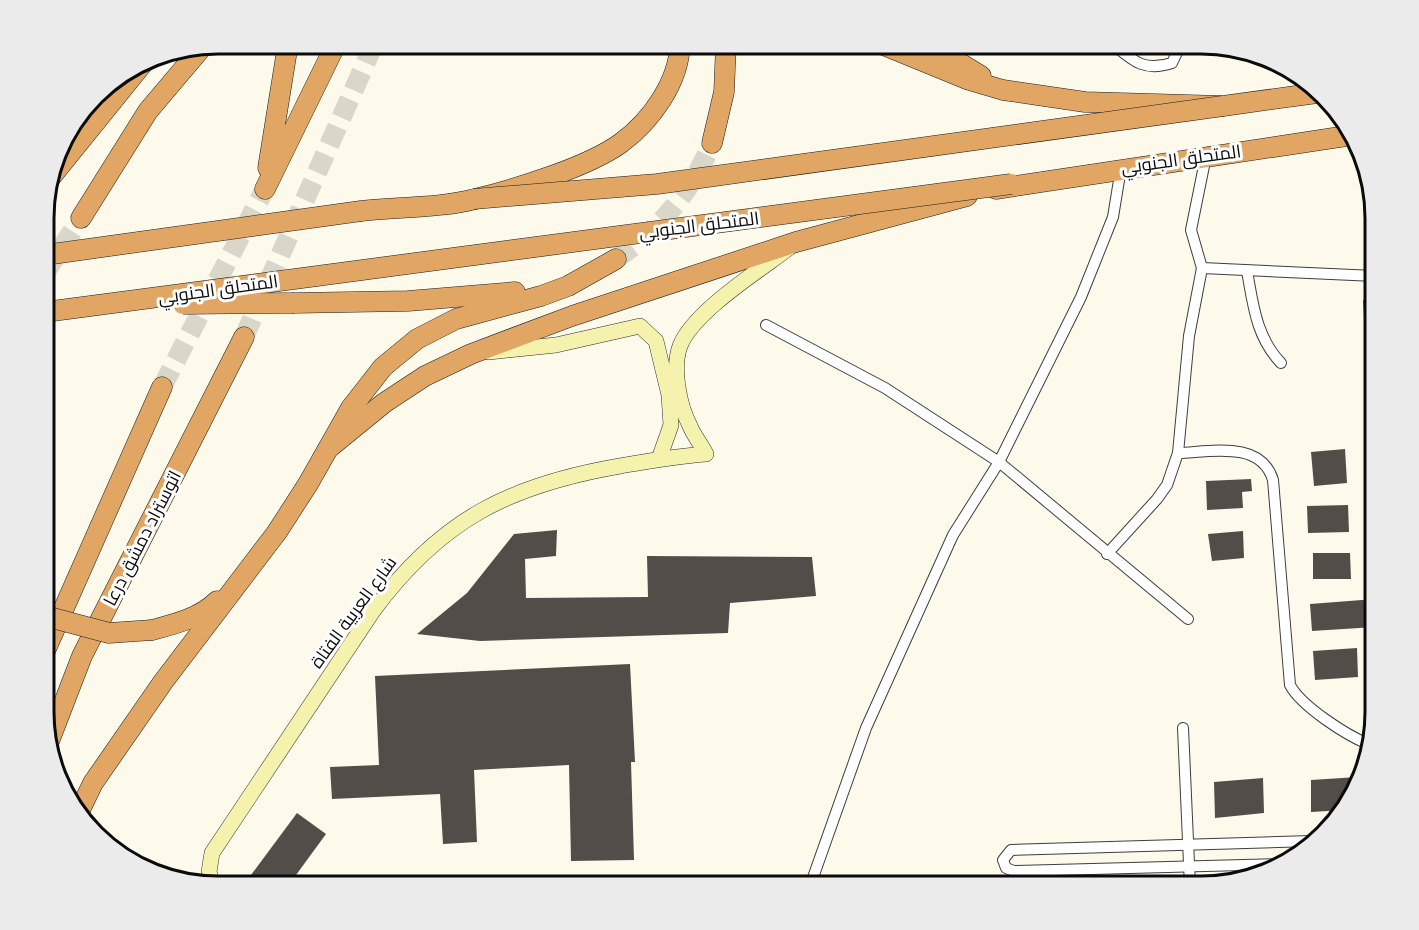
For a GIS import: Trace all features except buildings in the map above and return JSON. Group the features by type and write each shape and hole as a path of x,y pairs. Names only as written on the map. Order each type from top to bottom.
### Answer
{"highway":[{"path":"286,54 265,189 331,54"},
{"path":"474,200 578,164 620,144 648,118 669,87 677,54"},
{"path":"712,142 724,92 726,54"},
{"path":"903,54 939,70 1004,90 1085,102 1223,106"},
{"path":"945,54 1004,90"},
{"path":"148,111 195,55"},
{"path":"81,218 148,111 176,60"},
{"path":"66,159 129,81"},
{"path":"54,254 361,211 657,184 1308,94"},
{"name":"المتحلق الجنوبي","path":"54,311 1011,184 1343,136"},
{"path":"330,447 384,403 425,376 471,354 572,316 796,242 1011,184"},
{"path":"83,804 93,783 125,737 242,576 277,532 330,447 351,408 369,383 399,352 417,339 456,319 541,296 568,286 616,259"},
{"path":"111,303 408,301 568,286"},
{"name":"اتوستراد دمشق درعا","path":"55,727 82,656 244,337"},
{"path":"54,631 162,387"},
{"path":"54,618 110,633 152,630 181,623 212,607 242,576"}],"street":[{"path":"1125,54 1136,63 1158,67 1172,63 1176,54"},
{"path":"1107,554 1157,500 1167,485 1178,453 1189,336 1202,268 1191,230 1206,156"},
{"path":"814,876 866,728 953,535 999,462 1081,297 1113,217 1121,168"},
{"name":"شارع العربية الفتاة","path":"659,459 671,425 677,359 681,344 693,326 722,298 796,242"},
{"path":"1202,268 1365,276"},
{"path":"1247,271 1257,322 1272,354 1281,363"},
{"path":"766,325 885,388 999,462 1188,619"},
{"name":"شارع العربية الفتاة","path":"210,876 212,853 373,611 413,562 462,522 518,492 578,473 659,459 706,454 674,394 659,348 652,335 640,326 556,345 471,354"},
{"path":"1178,453 1240,451 1262,460 1270,469 1273,480 1290,685 1301,700 1362,742"},
{"path":"1183,728 1190,876"},
{"path":"1260,864 1014,871 1006,868 1003,860 1011,850 1301,841"}],"tunnel":[{"path":"244,337 370,54"},
{"path":"616,259 647,235 673,208 694,178 712,143"},
{"path":"162,387 265,189"},
{"path":"54,259 81,218"}]}
